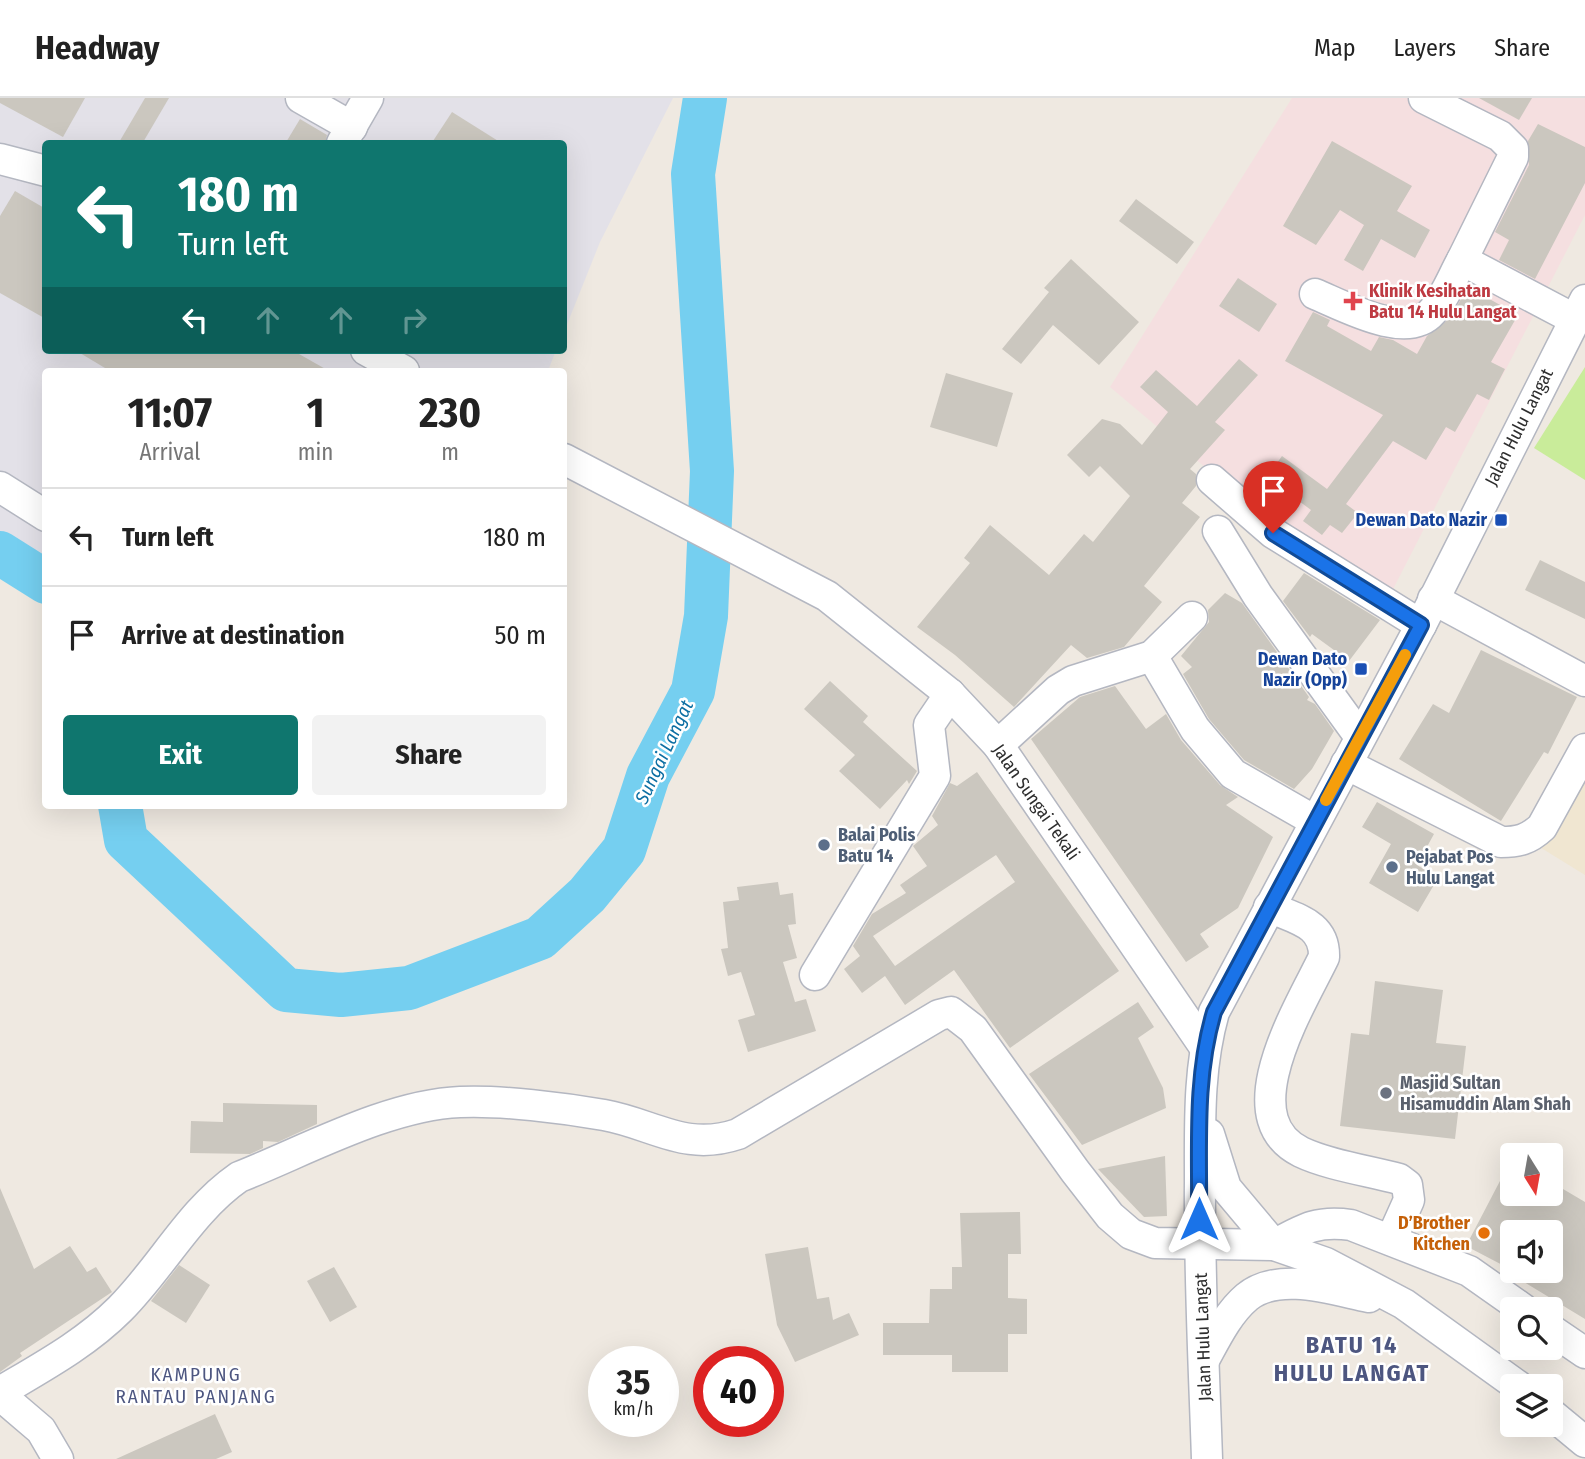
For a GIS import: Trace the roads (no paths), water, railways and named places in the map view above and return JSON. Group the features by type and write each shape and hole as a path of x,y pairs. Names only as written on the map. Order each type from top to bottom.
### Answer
{"street":[{"path":"301,98 347,135 368,98"},
{"path":"1315,294 1388,323 1421,321 1433,312 1462,260 1513,157 1513,149 1500,136 1424,98"},
{"path":"0,159 42,170"},
{"path":"1462,260 1579,310"},
{"name":"Jalan Hulu Langat","path":"1208,1459 1199,1243 1200,1101 1204,1046 1225,988 1427,612 1579,310"},
{"path":"373,354 399,368"},
{"name":"Jalan Sungai Tekali","path":"567,461 827,596 950,694 998,745 1204,1046"},
{"path":"1212,480 1273,533 1427,612 1585,681"},
{"path":"0,487 42,513"},
{"path":"1218,531 1258,596 1360,737"},
{"path":"998,745 1058,690 1073,681 1152,656 1192,617"},
{"path":"1152,656 1195,729 1233,774 1315,821"},
{"path":"815,975 934,776 929,725 950,694"},
{"path":"1346,764 1500,842 1518,842 1532,836 1542,827 1585,749"},
{"path":"1269,907 1316,930 1324,941 1324,957 1276,1060 1269,1097 1273,1122 1283,1140 1302,1153 1399,1179 1407,1185 1409,1200 1391,1240"},
{"path":"58,1459 41,1430 0,1394 75,1348 120,1309 217,1192 239,1177 397,1111 460,1102 575,1110 608,1116 677,1138 698,1142 721,1139 738,1134 945,1012 959,1016 973,1029 1110,1216 1130,1234 1155,1243 1274,1245 1326,1263 1404,1304 1501,1374"},
{"path":"1204,1046 1210,1144 1226,1188 1274,1245"},
{"path":"1274,1245 1310,1225 1330,1222 1351,1225 1469,1271 1506,1297"},
{"path":"1204,1360 1228,1318 1249,1296 1277,1286 1307,1284 1404,1304"},
{"path":"1563,1338 1585,1353"},
{"path":"1563,1424 1585,1442"}],"waterway":[{"name":"Sungai Langat","path":"121,809 126,840 286,990 341,995 409,988 540,938 587,895 624,850 648,776 693,691 706,616 712,471 693,174 705,98"},
{"name":"Sungai Langat","path":"0,553 42,579"}],"place":[{"name":"Klinik Kesihatan Batu 14 Hulu Langat","path":"1353,301"},
{"name":"Dewan Dato Nazir","path":"1501,520"},
{"name":"Dewan Dato Nazir (Opp)","path":"1361,669"},
{"name":"Balai Polis Batu 14","path":"824,845"},
{"name":"Pejabat Pos Hulu Langat","path":"1392,867"},
{"name":"Masjid Sultan Hisamuddin Alam Shah","path":"1386,1093"},
{"name":"D’Brother Kitchen","path":"1484,1233"}],"district":[{"name":"BATU 14 HULU LANGAT","path":"1352,1359"},
{"name":"KAMPUNG RANTAU PANJANG","path":"196,1385"}]}
